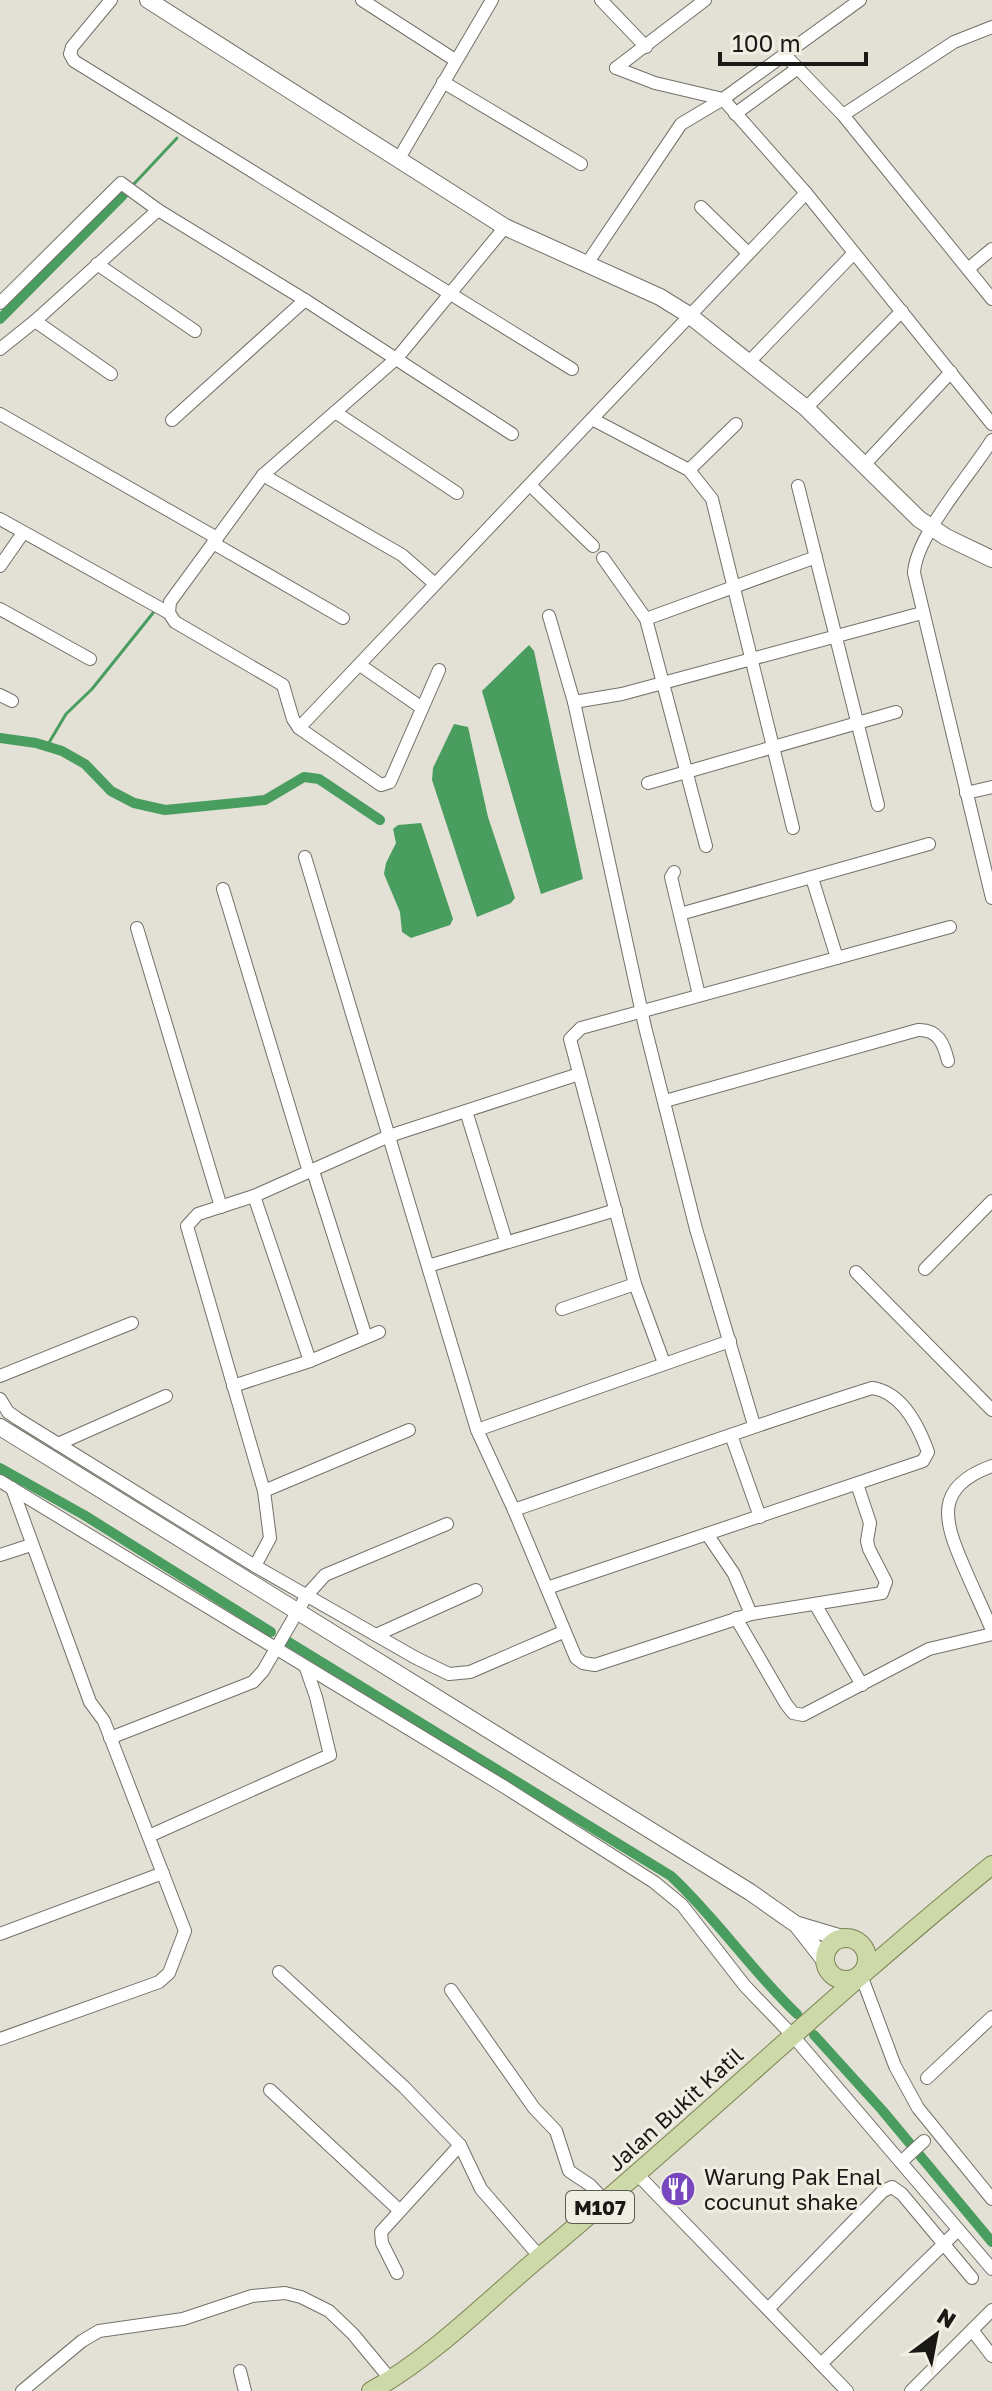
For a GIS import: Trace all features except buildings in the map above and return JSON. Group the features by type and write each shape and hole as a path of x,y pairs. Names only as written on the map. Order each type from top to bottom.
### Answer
{"main road":[{"path":"148,0 505,227 660,297 689,315 806,408 932,528 992,559"},
{"path":"0,1427 750,1892 797,1925 827,1966 843,1980 861,1975 866,1964 866,1953 858,1942 797,1925"},
{"name":"M107","path":"821,2011 900,1940 992,1865"},
{"path":"821,2011 826,1999 828,1949 833,1944 848,1939 879,1942 900,1940"},
{"name":"Jalan Bukit Katil","path":"371,2391 397,2383 638,2175 821,2011"}],"street":[{"path":"111,0 72,47 70,54 74,61 572,369"},
{"path":"362,0 455,60"},
{"path":"398,160 492,0"},
{"path":"601,0 646,47"},
{"path":"705,0 616,68 655,83 723,99 806,193 992,424"},
{"path":"586,265 673,132 860,0"},
{"path":"843,115 954,42 992,27"},
{"path":"784,54 843,115 992,299"},
{"path":"735,114 798,68"},
{"path":"443,82 581,164"},
{"path":"0,303 121,183 158,210 397,358 512,434"},
{"path":"299,728 806,193"},
{"path":"701,207 748,253"},
{"path":"0,349 158,210"},
{"path":"169,613 170,602 263,475 397,358 505,227"},
{"path":"968,269 992,249"},
{"path":"749,362 854,253"},
{"path":"97,264 195,331"},
{"path":"172,420 305,300"},
{"path":"806,408 902,311"},
{"path":"35,321 111,374"},
{"path":"864,465 951,372"},
{"path":"335,412 457,493"},
{"path":"0,414 343,618"},
{"path":"592,419 689,470 712,499 793,828"},
{"path":"689,470 736,424"},
{"path":"992,440 932,528 918,554 915,567 922,613 992,898"},
{"path":"263,475 402,555 435,584"},
{"path":"530,485 593,546"},
{"path":"798,486 878,805"},
{"path":"0,519 169,613 175,622 283,685 293,719 299,728 381,785 387,785 439,670"},
{"path":"0,566 23,533"},
{"path":"646,619 816,557"},
{"path":"603,558 646,619 706,846"},
{"path":"0,609 90,659"},
{"path":"574,702 622,694 922,613"},
{"path":"549,616 574,702 625,946 696,1229 754,1425"},
{"path":"360,665 422,708"},
{"path":"648,783 896,712"},
{"path":"966,793 992,787"},
{"path":"680,914 929,844"},
{"path":"305,857 477,1430 514,1510 563,1632 579,1661 595,1665 751,1614 876,1595 885,1589 884,1575 869,1549 870,1523 857,1484"},
{"path":"674,872 671,877 699,995"},
{"path":"812,878 837,958"},
{"path":"223,889 366,1337"},
{"path":"664,1363 635,1284 570,1039 576,1031 641,1010 950,927"},
{"path":"137,928 221,1207"},
{"path":"665,1101 918,1030 926,1030 941,1040 948,1061"},
{"path":"255,1566 270,1538 264,1491 187,1226 198,1214 254,1196 389,1136 579,1074"},
{"path":"466,1111 506,1241"},
{"path":"254,1196 310,1361"},
{"path":"925,1269 992,1201"},
{"path":"428,1266 616,1210"},
{"path":"856,1272 992,1410"},
{"path":"562,1309 635,1284"},
{"path":"0,1376 132,1323"},
{"path":"233,1386 310,1361 379,1332"},
{"path":"477,1430 730,1341"},
{"path":"514,1510 754,1425 872,1388 882,1390 916,1421 928,1452 928,1457 923,1461 547,1588"},
{"path":"58,1444 166,1396"},
{"path":"0,1399 12,1415 255,1566 416,1658 456,1675 470,1672 563,1632"},
{"path":"264,1491 409,1430"},
{"path":"731,1435 760,1517"},
{"path":"736,1618 786,1704 793,1713 808,1714 929,1649 992,1632 955,1546 947,1508 957,1489 992,1466"},
{"path":"0,1481 503,1786 654,1882 682,1905 745,1986 793,2036 992,2269"},
{"path":"0,2039 159,1982 169,1973 185,1931 101,1714 90,1702 12,1488"},
{"path":"110,1738 253,1682 319,1581 332,1572 447,1524"},
{"path":"707,1534 734,1574 751,1614"},
{"path":"0,1555 31,1545"},
{"path":"376,1635 476,1590"},
{"path":"815,1604 862,1685"},
{"path":"149,1836 330,1755 306,1668"},
{"path":"0,1934 163,1873"},
{"path":"279,1972 404,2087 460,2145 481,2189 540,2257"},
{"path":"861,1975 895,2066 918,2108 992,2199"},
{"path":"451,1990 534,2108 556,2131 569,2171 590,2185 606,2202"},
{"path":"927,2078 992,2017"},
{"path":"270,2090 399,2210"},
{"path":"901,2162 924,2141"},
{"path":"397,2273 380,2236 382,2228 460,2145"},
{"path":"638,2175 847,2391"},
{"path":"768,2309 883,2191 892,2187 902,2194 972,2278"},
{"path":"821,2364 958,2230"},
{"path":"22,2391 82,2341 99,2331 183,2319 252,2296 285,2293 329,2311 397,2383"},
{"path":"911,2391 992,2310"},
{"path":"972,2330 992,2356"},
{"path":"240,2371 245,2391"}],"shaded area":[{"path":"529,645 534,651 583,879 541,894 482,691"},
{"path":"454,724 468,727 488,817 515,898 511,903 477,917 432,780 433,768"},
{"path":"421,823 453,919 450,925 411,938 402,932 400,912 384,874 396,843 393,829 398,825"}],"waterway":[{"path":"133,185 177,138"},
{"path":"0,319 123,195"},
{"path":"47,746 66,714 92,689 153,613"},
{"path":"0,738 36,743 62,751 85,764 111,791 134,803 165,810 265,800 304,777 319,779 380,820"},
{"path":"0,1468 84,1515 271,1632"},
{"path":"282,1638 671,1876 797,2014"},
{"path":"814,2035 882,2110 992,2242"}],"place":[{"name":"Warung Pak Enal cocunut shake","path":"678,2189"}]}
